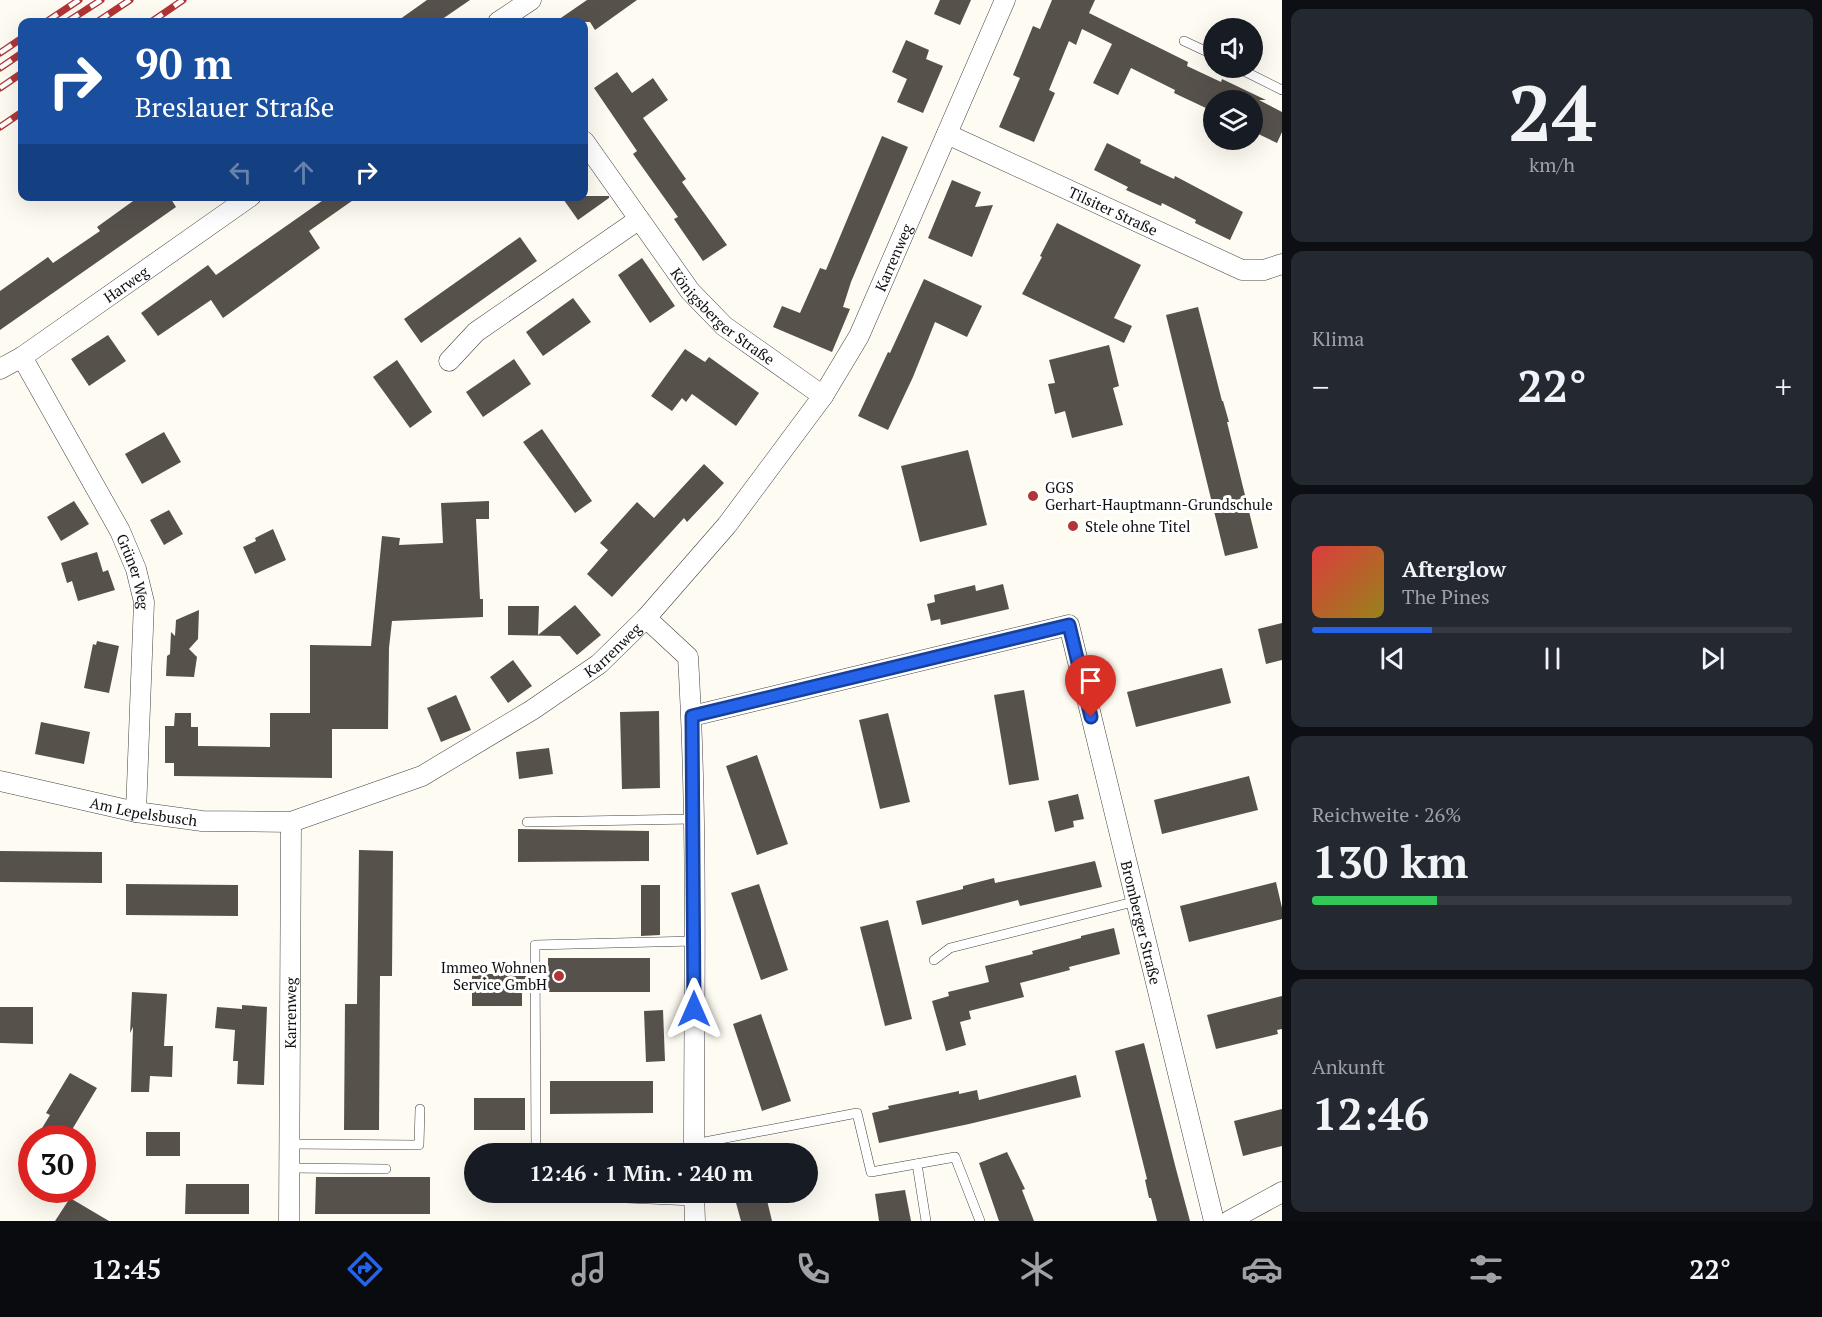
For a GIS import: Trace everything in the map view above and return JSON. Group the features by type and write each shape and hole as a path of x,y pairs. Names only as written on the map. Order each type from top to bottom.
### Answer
{"street":[{"path":"506,18 531,0"},
{"name":"Karrenweg","path":"289,1221 291,822 422,776 532,710 599,664 646,618 727,525 823,396 859,336 1005,0"},
{"name":"Tilsiter Straße","path":"947,134 1242,270 1264,270 1282,264"},
{"name":"Königsberger Straße","path":"588,147 690,291 723,326 823,396"},
{"name":"Harweg","path":"0,369 22,357 244,201"},
{"path":"449,361 476,332 638,220"},
{"name":"Grüner Weg","path":"22,357 120,531 136,569 144,602 136,812"},
{"path":"646,618 688,657 692,716 694,1143"},
{"name":"Bromberger Straße","path":"692,716 1069,625 1214,1221"},
{"name":"Am Lepelsbusch","path":"0,781 136,812 202,821 291,822"},
{"path":"1229,1221 1282,1192"},
{"path":"694,1203 695,1221"}],"lane":[{"path":"1184,40 1203,50"},
{"path":"1258,78 1282,90"},
{"path":"527,822 693,819"},
{"path":"934,960 950,948 1137,901"},
{"path":"536,1143 535,945 694,941"},
{"path":"290,1144 419,1144 420,1109"},
{"path":"721,1143 857,1113 871,1172 955,1157 980,1221"},
{"path":"917,1164 926,1221"},
{"path":"290,1168 386,1169"}],"building":[{"path":"427,0 470,0 444,18 402,18"},
{"path":"587,0 637,0 595,30 588,22 588,18 561,18"},
{"path":"940,0 971,0 960,25 934,14"},
{"path":"1052,0 1095,0 1089,13 1188,62 1187,66 1203,74 1203,78 1212,78 1221,82 1222,79 1245,90 1203,90 1203,107 1131,68 1118,95 1093,83 1112,44 1082,29 1076,45 1069,41 1049,90 1055,93 1034,142 999,127 1020,78 1013,75 1033,26 1040,29"},
{"path":"906,40 929,50 926,59 943,66 923,113 897,102 907,79 892,72"},
{"path":"617,72 632,93 653,78 668,100 643,118 686,179 682,182 727,245 703,261 674,219 678,217 633,154 637,151 594,88"},
{"path":"1263,102 1282,112 1282,132 1277,143 1263,136"},
{"path":"882,136 908,147 851,282 843,307 850,309 832,352 773,327 782,306 800,313 820,268 826,270"},
{"path":"1107,143 1141,160 1140,163 1174,179 1175,176 1243,212 1230,240 1162,203 1161,206 1126,190 1128,187 1094,170"},
{"path":"952,180 981,192 975,207 993,205 972,257 928,238"},
{"path":"588,196 609,196 609,198 578,220 565,201 588,201"},
{"path":"133,201 172,201 176,207 0,330 0,291 48,257 53,263 100,231 97,227"},
{"path":"322,201 352,201 309,231 320,248 223,318 211,300 158,336 141,313 208,265 216,275"},
{"path":"1057,223 1141,265 1114,318 1132,326 1124,343 1022,294"},
{"path":"520,237 537,261 421,343 404,319"},
{"path":"642,258 675,306 650,323 618,275"},
{"path":"924,279 982,306 967,337 935,322 888,430 858,416"},
{"path":"573,298 591,322 543,356 526,332"},
{"path":"1198,307 1229,422 1227,422 1258,548 1225,556 1166,315"},
{"path":"108,335 126,361 89,386 71,359"},
{"path":"1109,345 1119,386 1113,388 1123,425 1072,438 1065,411 1055,414 1048,384 1055,383 1049,360"},
{"path":"685,349 705,362 709,357 759,393 736,426 692,394 686,402 682,398 672,411 651,396"},
{"path":"514,359 531,384 483,417 466,392"},
{"path":"397,360 432,412 410,428 373,377"},
{"path":"542,429 592,501 575,513 523,442"},
{"path":"164,432 181,462 142,484 125,454"},
{"path":"968,450 987,525 920,542 901,466"},
{"path":"704,464 724,483 687,522 684,518 612,597 587,574 608,550 600,543 637,502 654,518"},
{"path":"74,501 89,524 61,541 47,517"},
{"path":"489,501 489,519 476,519 483,617 392,621 389,648 388,729 332,729 332,778 174,776 174,763 165,763 165,726 174,726 175,713 191,713 191,727 198,727 198,746 270,747 270,713 310,713 310,645 371,646 382,536 400,538 399,545 443,543 441,503"},
{"path":"169,510 183,534 164,545 150,520"},
{"path":"273,529 286,560 255,574 243,547"},
{"path":"97,552 103,572 108,570 115,590 78,601 72,581 67,583 61,563"},
{"path":"1003,584 1009,609 941,625 940,619 931,621 927,604 935,602 934,595 975,585 976,591"},
{"path":"575,605 601,635 577,655 560,636 508,635 508,606 539,606 538,635"},
{"path":"199,610 198,639 189,649 197,657 194,677 166,676 171,632 175,636 176,620"},
{"path":"1282,623 1282,660 1266,664 1258,629"},
{"path":"97,641 119,646 109,693 84,688 93,644 96,645"},
{"path":"513,660 532,686 508,703 490,677"},
{"path":"1222,668 1231,703 1136,727 1127,692"},
{"path":"1024,690 1039,780 1009,785 994,695"},
{"path":"456,695 471,730 441,742 427,708"},
{"path":"659,711 660,788 622,789 620,712"},
{"path":"888,713 910,802 880,809 859,720"},
{"path":"41,722 90,732 84,764 35,754"},
{"path":"549,748 553,774 519,779 516,752"},
{"path":"757,755 788,844 757,855 726,766"},
{"path":"1249,776 1258,810 1162,834 1154,800"},
{"path":"1078,794 1084,819 1073,821 1074,827 1055,832 1048,801"},
{"path":"518,829 649,831 649,861 518,862"},
{"path":"359,850 393,851 392,976 380,976 379,1130 344,1130 345,1004 357,1004"},
{"path":"0,851 102,852 102,883 0,882"},
{"path":"1095,861 1102,887 1020,906 1018,900 922,925 916,901 994,878 995,883"},
{"path":"1276,882 1282,919 1189,942 1180,906"},
{"path":"126,884 238,885 238,916 126,915"},
{"path":"759,884 788,970 761,980 731,893"},
{"path":"641,885 660,885 660,935 641,936"},
{"path":"888,920 912,1019 885,1026 860,927"},
{"path":"1114,928 1120,954 1020,983 1024,997 969,1011 971,1019 960,1022 966,1045 946,1051 932,1001 949,996 948,992 989,982 985,966 1033,954 1032,951"},
{"path":"548,958 650,958 650,992 542,992 542,974 548,974"},
{"path":"472,974 528,974 528,992 522,992 522,1006 472,1006"},
{"path":"132,992 167,994 164,1046 173,1046 172,1077 150,1076 149,1092 131,1092"},
{"path":"1282,996 1282,1029 1277,1030 1278,1034 1216,1049 1207,1015"},
{"path":"242,1005 267,1007 264,1085 237,1084 238,1061 233,1061 235,1030 215,1028 217,1007 242,1009"},
{"path":"0,1007 33,1007 33,1044 0,1043"},
{"path":"663,1010 665,1061 646,1062 644,1011"},
{"path":"761,1014 791,1101 762,1111 733,1024"},
{"path":"1144,1043 1190,1221 1157,1221 1151,1198 1149,1198 1145,1180 1147,1179 1115,1051"},
{"path":"70,1073 97,1088 75,1125 44,1125 50,1115 46,1113"},
{"path":"1076,1075 1081,1097 879,1143 872,1113 889,1109 888,1106 959,1091 959,1094 977,1090 979,1100"},
{"path":"550,1081 653,1081 653,1113 550,1114"},
{"path":"474,1098 525,1098 525,1130 474,1130"},
{"path":"1282,1109 1282,1146 1243,1156 1234,1121"},
{"path":"146,1132 180,1132 180,1156 146,1156"},
{"path":"1007,1152 1025,1189 1022,1190 1034,1221 999,1221 979,1163"},
{"path":"316,1177 430,1177 430,1214 315,1214"},
{"path":"186,1184 249,1184 249,1214 185,1214"},
{"path":"905,1190 911,1221 879,1221 875,1194"},
{"path":"67,1203 78,1203 109,1221 55,1221"},
{"path":"736,1203 768,1203 772,1221 741,1221"}],"railway":[{"path":"52,18 79,0"},
{"path":"73,18 101,0"},
{"path":"103,18 130,0"},
{"path":"157,18 183,0"},
{"path":"0,53 18,41"},
{"path":"0,68 18,56"},
{"path":"0,88 18,76"},
{"path":"0,127 18,115"}],"place":[{"name":"GGS Gerhart-Hauptmann-Grundschule","path":"1033,496"},
{"name":"Stele ohne Titel","path":"1073,526"},
{"name":"Immeo Wohnen Service GmbH","path":"559,976"}],"route":[{"path":"694,1009 692,716 1069,625 1091,717"}]}
